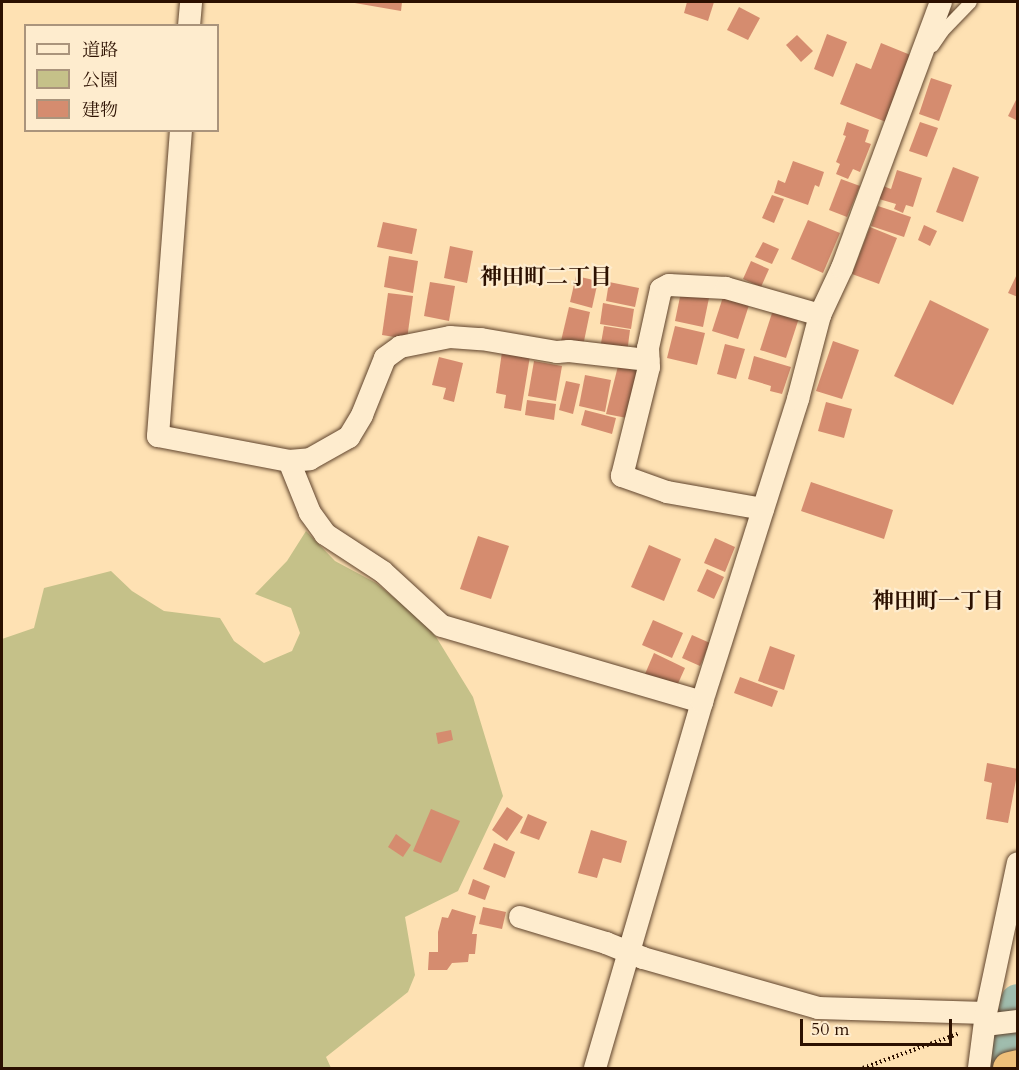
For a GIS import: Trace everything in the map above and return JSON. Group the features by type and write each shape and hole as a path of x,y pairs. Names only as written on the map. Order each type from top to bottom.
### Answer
{"highway":[{"path":"1009,1068 1017,1066"}],"street":[{"path":"189,24 191,2"},
{"path":"595,1068 702,702 798,399 820,315 842,268 941,2"},
{"path":"181,132 158,436 289,461 310,459 349,437 363,416 385,358 400,347 450,337 501,342 557,352 568,351 648,360"},
{"path":"764,509 668,492 622,476 661,289 669,285 726,288 820,315"},
{"path":"289,461 310,513 325,534 383,572 442,626 702,702"},
{"path":"979,1068 996,1021 1017,863"},
{"path":"520,917 629,953 818,1008 996,1021"}],"lane":[{"path":"917,71 943,31 971,2"}],"path":[{"path":"863,1068 996,1021"}],"green space":[{"path":"306,531 335,561 376,583 430,627 473,697 503,796 458,891 405,917 415,975 408,992 326,1057 331,1068 2,1068 2,639 34,628 44,588 111,571 132,591 164,611 220,618 234,641 264,663 292,651 300,633 291,608 255,594 287,561"}],"building":[{"path":"349,2 402,2 401,11"},
{"path":"687,2 714,2 708,21 684,13"},
{"path":"739,7 760,18 748,40 727,30"},
{"path":"827,34 847,42 833,77 814,69"},
{"path":"797,35 813,51 801,62 786,45"},
{"path":"881,43 913,56 886,122 840,104 856,63 871,69"},
{"path":"931,78 952,85 939,121 919,114"},
{"path":"1018,96 1018,121 1008,116"},
{"path":"847,122 869,130 865,142 871,144 860,172 853,169 848,179 836,174 840,164 836,162 846,136 843,135"},
{"path":"920,122 938,128 927,157 909,151"},
{"path":"793,161 824,172 819,187 815,185 808,205 774,193 778,180 785,183"},
{"path":"953,167 979,177 963,222 936,212"},
{"path":"897,170 922,178 913,207 906,205 903,213 894,209 896,204 879,199 883,186 891,189"},
{"path":"841,179 860,186 847,217 829,210"},
{"path":"772,195 784,199 774,223 762,218"},
{"path":"878,206 911,217 904,237 871,226"},
{"path":"808,220 840,233 823,273 791,259"},
{"path":"383,222 417,229 412,254 377,247"},
{"path":"924,225 937,231 930,246 918,240"},
{"path":"870,227 897,238 879,284 852,274"},
{"path":"763,242 779,249 772,264 755,257"},
{"path":"450,246 473,251 467,283 444,278"},
{"path":"389,256 418,261 413,293 384,287"},
{"path":"751,261 769,269 761,287 743,279"},
{"path":"1018,272 1018,297 1008,293"},
{"path":"576,276 598,281 592,308 570,302"},
{"path":"430,282 455,286 449,321 424,316"},
{"path":"609,282 639,288 635,307 606,301"},
{"path":"681,292 709,298 703,327 675,321"},
{"path":"388,293 413,296 407,339 382,335"},
{"path":"723,297 749,305 738,339 712,331"},
{"path":"930,300 989,329 953,405 894,376"},
{"path":"603,303 634,309 631,329 600,324"},
{"path":"569,307 590,312 583,346 561,341"},
{"path":"773,310 799,318 786,358 760,350"},
{"path":"604,326 630,330 627,353 600,349"},
{"path":"675,326 705,333 697,365 667,358"},
{"path":"833,341 859,350 842,399 816,391"},
{"path":"725,344 745,349 736,379 717,374"},
{"path":"502,352 530,356 521,411 504,408 506,395 496,393"},
{"path":"754,356 791,367 782,394 770,391 771,386 748,379"},
{"path":"439,357 463,363 454,402 443,399 446,388 432,385"},
{"path":"534,361 562,366 556,401 528,396"},
{"path":"618,366 638,371 627,418 606,414"},
{"path":"585,375 611,380 605,412 579,406"},
{"path":"566,381 580,384 573,414 559,410"},
{"path":"527,400 556,404 554,420 525,415"},
{"path":"826,402 852,409 844,438 818,431"},
{"path":"585,410 616,418 612,434 581,425"},
{"path":"811,482 893,510 884,539 801,511"},
{"path":"478,536 509,546 491,599 460,589"},
{"path":"715,538 735,547 725,572 704,563"},
{"path":"649,545 681,559 664,601 631,587"},
{"path":"707,569 724,577 714,599 697,591"},
{"path":"653,620 683,633 672,658 642,645"},
{"path":"692,635 710,643 700,666 682,658"},
{"path":"770,646 795,655 784,690 758,681"},
{"path":"654,653 685,668 676,688 645,674"},
{"path":"740,677 778,691 772,707 734,693"},
{"path":"451,730 453,740 438,744 436,733"},
{"path":"987,763 1018,769 1008,823 986,819 992,783 984,781"},
{"path":"507,807 523,817 507,841 492,830"},
{"path":"431,809 460,821 441,863 413,851"},
{"path":"528,814 547,822 539,840 520,833"},
{"path":"591,830 627,841 621,863 603,858 597,878 578,873"},
{"path":"396,834 411,845 403,857 388,847"},
{"path":"494,843 515,852 505,878 483,869"},
{"path":"473,879 490,886 485,900 468,894"},
{"path":"483,907 506,912 502,929 479,924"},
{"path":"452,909 476,916 472,934 477,934 475,954 469,954 468,962 452,963 447,970 428,970 429,952 438,952 438,932 442,917 448,918"}],"waterway":[{"path":"1007,1068 1018,1002"}],"district":[{"name":"神田町二丁目","path":"546,278"},
{"name":"神田町一丁目","path":"938,602"}]}
